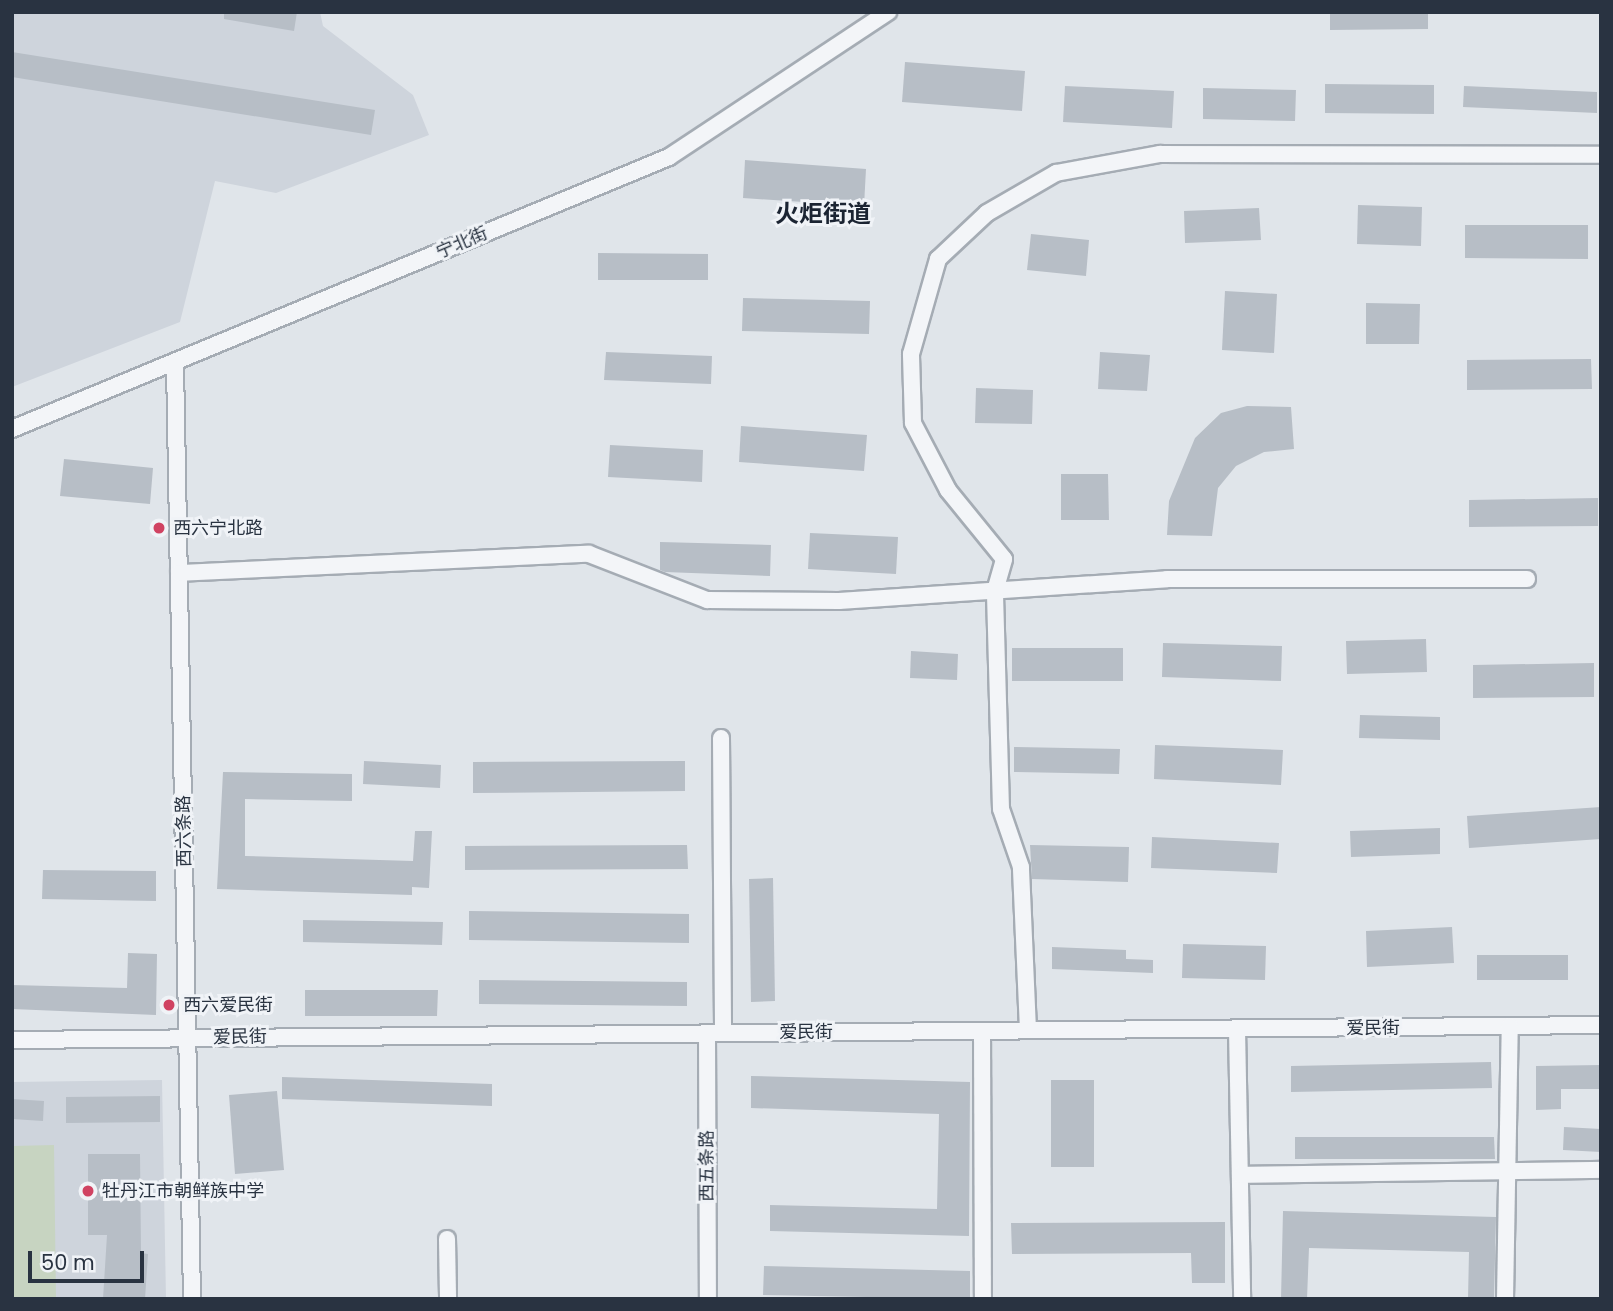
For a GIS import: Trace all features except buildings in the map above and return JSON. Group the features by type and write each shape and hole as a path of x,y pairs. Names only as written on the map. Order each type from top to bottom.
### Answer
{"street":[{"name":"宁北街","path":"12,429 668,157 888,12"},
{"path":"1028,1030 1021,867 1001,809 995,590 1004,559 948,490 913,423 911,354 938,259 988,213 1056,173 1160,154 1601,155"},
{"name":"西六条路","path":"175,363 192,1299"},
{"path":"179,573 589,554 707,600 839,601 1167,579 1527,579"},
{"name":"西五条路","path":"708,1299 721,738"},
{"path":"1505,1299 1510,1026"},
{"name":"爱民街","path":"12,1040 1601,1026"},
{"path":"1237,1029 1242,1299"},
{"path":"982,1031 983,1299"},
{"path":"1240,1175 1601,1170"},
{"path":"447,1239 448,1299"}],"shaded area":[{"path":"12,12 320,12 323,26 413,95 429,135 276,193 215,181 180,322 12,387"},
{"name":"牡丹江市朝鲜族中学","path":"162,1080 166,1299 12,1299 12,1082"}],"green space":[{"path":"54,1145 56,1299 12,1299 12,1146"}],"place":[{"name":"西六宁北路","path":"159,528"},
{"name":"西六爱民街","path":"169,1005"},
{"name":"牡丹江市朝鲜族中学","path":"88,1191"}],"district":[{"name":"火炬街道","path":"823,214"}]}
